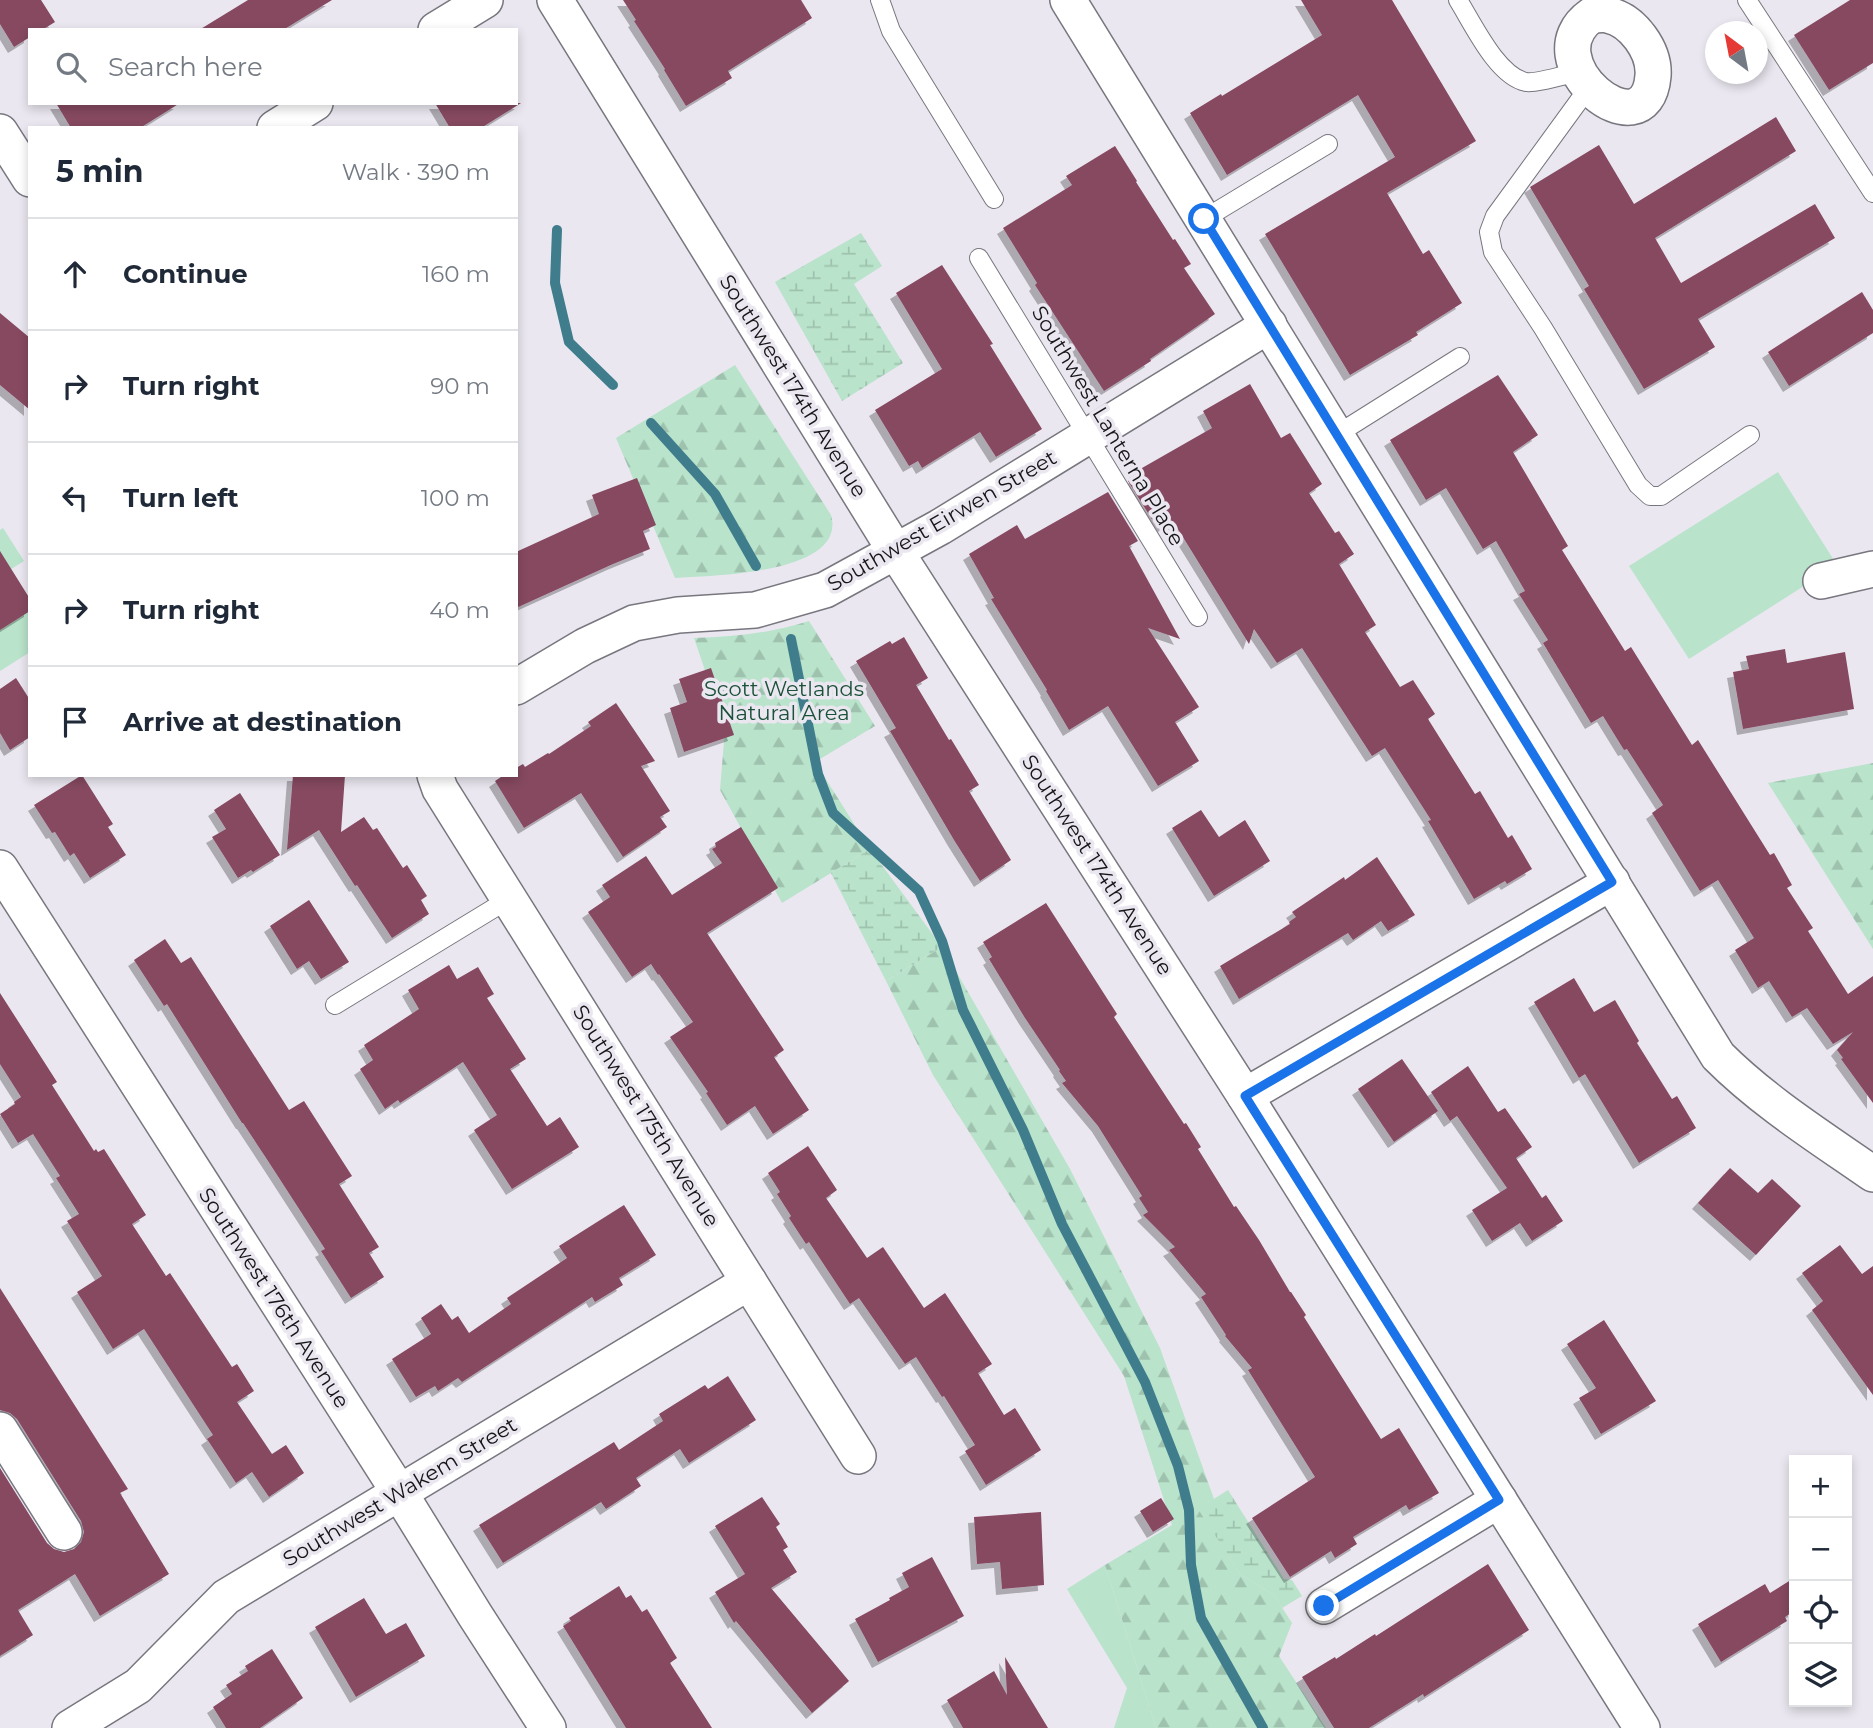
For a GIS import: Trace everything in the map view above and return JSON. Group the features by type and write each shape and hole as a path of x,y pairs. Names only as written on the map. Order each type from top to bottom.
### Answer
{"street":[{"path":"439,28 485,0"},
{"name":"Southwest 174th Avenue","path":"555,0 896,552 1245,1096 1642,1728"},
{"path":"1068,0 1718,1056 1762,1097 1873,1174"},
{"path":"1632,11 1654,73 1651,90 1642,102 1630,107 1616,106 1602,99 1584,80 1574,54 1574,37 1581,23 1592,15 1632,11"},
{"path":"278,126 312,105"},
{"path":"0,132 28,176"},
{"name":"Southwest Eirwen Street","path":"518,686 585,646 634,623 678,615 755,610 825,590 952,520 1269,325"},
{"path":"1821,581 1873,569"},
{"name":"Southwest 175th Avenue","path":"436,777 440,789 858,1456"},
{"name":"Southwest 176th Avenue","path":"0,868 548,1728"},
{"path":"1245,1096 1612,882"},
{"name":"Southwest Wakem Street","path":"70,1728 138,1686 226,1597 749,1282"},
{"path":"0,1430 64,1532"},
{"path":"1324,1606 1499,1500"}],"lane":[{"path":"880,0 891,31 994,199"},
{"path":"1458,0 1497,62 1511,77 1528,83 1584,80"},
{"path":"1747,0 1873,192"},
{"path":"1584,80 1495,216 1489,232 1493,252 1543,328 1638,485 1650,496 1661,496 1750,435"},
{"path":"1204,219 1328,144"},
{"name":"Southwest Lanterna Place","path":"979,258 1198,617"},
{"path":"1336,435 1460,357"},
{"path":"335,1005 509,899"}],"green space":[{"path":"861,233 882,266 854,284 903,363 842,401 775,282"},
{"path":"735,365 831,515 831,535 819,549 798,560 772,568 717,576 675,578 616,438"},
{"path":"1778,472 1837,565 1689,659 1629,566"},
{"path":"3,528 24,561 0,576 0,530"},
{"path":"28,609 28,653 0,671 0,625"},
{"name":"Scott Wetlands Natural Area","path":"809,621 875,726 815,762 870,849 782,903 720,790 725,729 694,638 752,634"},
{"path":"1873,763 1873,949 1768,783"},
{"path":"870,849 942,947 886,981 831,873"},
{"path":"942,947 1070,1169 1160,1348 1214,1499 1199,1509 1240,1574 1274,1595 1292,1623 1279,1656 1326,1728 1156,1728 1105,1565 1172,1525 1124,1376 933,1075 886,981"},
{"path":"1228,1490 1284,1579 1292,1580 1302,1596 1282,1608 1274,1595 1240,1574 1198,1509"},
{"path":"1105,1565 1156,1728 1114,1728 1127,1688 1067,1589"}],"building":[{"path":"0,0 41,0 55,22 45,28 28,28 28,38 14,47 0,24"},
{"path":"248,0 332,0 286,28 202,28"},
{"path":"623,0 801,0 812,18 728,71 732,78 686,106"},
{"path":"1301,0 1392,0 1476,141 1387,193 1423,254 1429,250 1462,303 1416,332 1418,335 1350,375 1265,234 1395,157 1358,95 1227,175 1190,113 1322,35"},
{"path":"1850,0 1873,0 1873,63 1829,90 1794,35"},
{"path":"57,105 177,105 143,126 70,126"},
{"path":"436,105 518,105 484,126 449,126"},
{"path":"1776,117 1796,151 1655,238 1681,283 1815,204 1835,238 1698,319 1715,347 1644,389 1584,289 1589,286 1530,187 1599,145 1634,204"},
{"path":"1115,146 1173,240 1175,239 1191,264 1184,268 1215,314 1150,359 1151,361 1104,391 1035,285 1037,283 1003,228 1072,185 1066,176"},
{"path":"942,265 993,344 990,345 1042,429 996,457 980,432 922,468 918,461 909,466 875,410 942,369 896,293"},
{"path":"1862,292 1873,310 1873,333 1789,386 1768,352"},
{"path":"0,313 28,336 28,408 0,385"},
{"path":"1498,375 1538,435 1513,452 1568,546 1562,550 1625,651 1631,647 1692,745 1698,740 1770,855 1774,853 1792,885 1787,888 1813,928 1808,931 1848,994 1873,976 1873,1103 1837,1050 1853,1032 1833,1044 1807,1008 1792,1017 1769,981 1758,988 1735,950 1754,938 1718,880 1700,891 1652,813 1663,805 1603,716 1591,723 1543,643 1548,640 1519,594 1525,591 1496,541 1483,549 1446,488 1426,500 1390,440"},
{"path":"1250,384 1281,438 1290,433 1322,484 1309,493 1335,533 1339,531 1354,554 1339,564 1376,625 1365,632 1400,687 1413,680 1435,714 1428,719 1475,794 1480,791 1508,838 1512,835 1532,869 1507,884 1505,881 1474,899 1428,821 1431,820 1385,748 1372,756 1302,648 1277,663 1254,629 1249,644 1173,521 1158,529 1128,481 1137,476 1135,472 1212,428 1203,411"},
{"path":"637,478 656,525 643,531 650,549 518,607 518,551 599,514 592,495"},
{"path":"1108,492 1138,541 1129,546 1180,639 1148,628 1199,707 1175,722 1199,761 1158,786 1108,706 1069,730 991,599 994,598 969,554 1017,525 1025,539"},
{"path":"0,551 28,596 28,612 0,630"},
{"path":"904,637 928,678 916,685 979,785 969,791 1011,860 980,881 890,731 896,728 856,661 890,641 892,644"},
{"path":"1785,649 1787,663 1845,652 1854,709 1743,729 1733,672 1749,669 1746,656"},
{"path":"711,668 734,735 684,752 670,708 687,702 679,679"},
{"path":"16,678 28,697 28,738 10,750 0,733 0,689"},
{"path":"616,703 655,761 641,766 670,811 660,817 667,827 623,857 581,793 524,828 495,781 501,777 518,777 518,767 523,764 525,767 549,754 591,726 588,722"},
{"path":"79,777 83,777 113,824 108,827 126,855 90,878 74,853 70,856 55,832 52,833 34,805"},
{"path":"293,777 345,777 341,832 364,817 373,830 377,828 403,868 407,865 427,896 421,900 429,914 392,938 319,830 287,850"},
{"path":"240,793 280,855 238,878 212,837 226,829 214,810"},
{"path":"1201,810 1219,837 1245,820 1270,861 1214,896 1172,828"},
{"path":"741,827 778,888 707,933 784,1050 774,1057 809,1110 773,1134 755,1106 727,1125 670,1037 693,1022 651,964 632,977 588,912 610,897 602,885 646,856 672,895 722,863 712,849 716,847 715,843"},
{"path":"1377,857 1415,915 1388,931 1381,921 1353,940 1348,933 1239,999 1220,966 1290,924 1296,917 1292,912"},
{"path":"309,900 349,962 321,979 309,961 297,969 270,926"},
{"path":"1046,903 1117,1014 1114,1017 1184,1124 1186,1123 1201,1147 1198,1149 1234,1207 1236,1206 1259,1240 1381,1439 1399,1428 1439,1493 1409,1510 1406,1505 1353,1537 1357,1544 1335,1558 1331,1551 1290,1577 1252,1518 1315,1477 1248,1370 1252,1368 1225,1336 1201,1297 1206,1294 1169,1250 1175,1247 1143,1215 1148,1212 1139,1198 1142,1196 1098,1126 1062,1083 1066,1081 1060,1070 989,959 992,957 983,942"},
{"path":"165,939 181,963 191,957 289,1110 304,1101 352,1176 339,1184 379,1247 369,1253 384,1277 351,1298 321,1251 325,1249 167,1004 164,1006 134,960"},
{"path":"449,965 457,979 478,967 494,994 487,998 526,1059 510,1069 547,1126 560,1117 579,1147 512,1189 474,1130 497,1115 463,1062 400,1103 398,1100 385,1109 360,1069 373,1060 364,1045 419,1009 408,990"},
{"path":"1574,978 1594,1012 1615,1000 1639,1041 1637,1043 1672,1099 1677,1096 1696,1128 1639,1163 1585,1074 1579,1078 1534,1002"},
{"path":"0,993 57,1082 52,1085 94,1151 104,1149 146,1215 132,1224 166,1276 170,1273 232,1367 237,1364 254,1391 237,1402 272,1454 286,1445 304,1473 269,1497 252,1472 236,1483 207,1439 213,1435 144,1329 113,1349 77,1292 102,1276 67,1221 79,1214 56,1178 60,1176 33,1134 18,1143 0,1114 21,1097 0,1064"},
{"path":"1402,1059 1438,1111 1394,1142 1358,1089"},
{"path":"1468,1066 1498,1112 1505,1108 1532,1147 1516,1158 1542,1198 1546,1195 1563,1221 1532,1241 1520,1223 1492,1241 1472,1210 1507,1188 1457,1116 1450,1121 1431,1092"},
{"path":"808,1146 837,1190 826,1198 867,1258 883,1247 924,1308 945,1293 992,1364 978,1373 1004,1415 1015,1408 1041,1450 986,1485 965,1451 975,1445 916,1357 905,1364 859,1298 850,1304 809,1242 806,1244 789,1218 791,1216 777,1194 780,1192 768,1173"},
{"path":"1730,1168 1758,1193 1772,1179 1801,1206 1756,1255 1698,1203"},
{"path":"624,1205 656,1255 619,1278 623,1285 595,1302 592,1297 462,1382 458,1378 438,1391 435,1386 416,1397 392,1359 431,1334 421,1318 441,1304 452,1320 458,1316 469,1333 511,1304 507,1298 567,1258 559,1246"},
{"path":"1840,1245 1862,1274 1873,1266 1873,1395 1812,1310 1823,1301 1802,1273"},
{"path":"0,1288 128,1489 120,1493 169,1574 100,1616 75,1574 18,1610 33,1635 0,1656 0,1468 47,1543 54,1549 64,1552 74,1549 81,1542 84,1532 81,1521 17,1419 0,1410"},
{"path":"1604,1320 1656,1401 1601,1434 1579,1398 1596,1388 1567,1344"},
{"path":"728,1376 756,1420 689,1463 680,1449 636,1478 641,1486 606,1509 601,1502 503,1563 479,1525 614,1442 619,1450 663,1421 659,1414 705,1385 708,1389"},
{"path":"762,1497 780,1524 776,1527 788,1547 783,1550 797,1572 771,1588 849,1681 812,1713 736,1621 734,1623 715,1592 745,1574 715,1526"},
{"path":"1161,1498 1174,1519 1153,1532 1140,1511"},
{"path":"1041,1512 1044,1585 1002,1589 1000,1562 977,1564 974,1517"},
{"path":"932,1557 964,1616 878,1662 855,1619 909,1587 902,1573"},
{"path":"1488,1564 1529,1630 1424,1697 1423,1694 1369,1728 1334,1728 1302,1677 1375,1634 1376,1636"},
{"path":"1789,1581 1789,1614 1785,1617 1787,1621 1721,1662 1698,1624 1765,1584 1770,1593"},
{"path":"619,1586 626,1598 631,1595 642,1612 647,1609 677,1658 670,1663 712,1728 626,1728 563,1626 571,1621 569,1618"},
{"path":"364,1598 386,1634 406,1623 425,1656 356,1697 315,1627"},
{"path":"272,1649 303,1698 260,1728 226,1728 213,1707 232,1694 226,1685 248,1671 245,1666"},
{"path":"1005,1657 1048,1728 963,1728 947,1700 994,1671 1007,1695"}],"waterway":[{"path":"557,230 555,283 569,342 613,385"},
{"path":"651,423 715,494 756,566"},
{"path":"791,639 818,774 833,813 919,891 942,941 963,1010 1023,1130 1062,1224 1145,1382 1178,1466 1189,1510 1191,1565 1201,1618 1263,1728"}],"route":[{"path":"1204,219 1612,882 1245,1096 1499,1500 1324,1606"}]}
